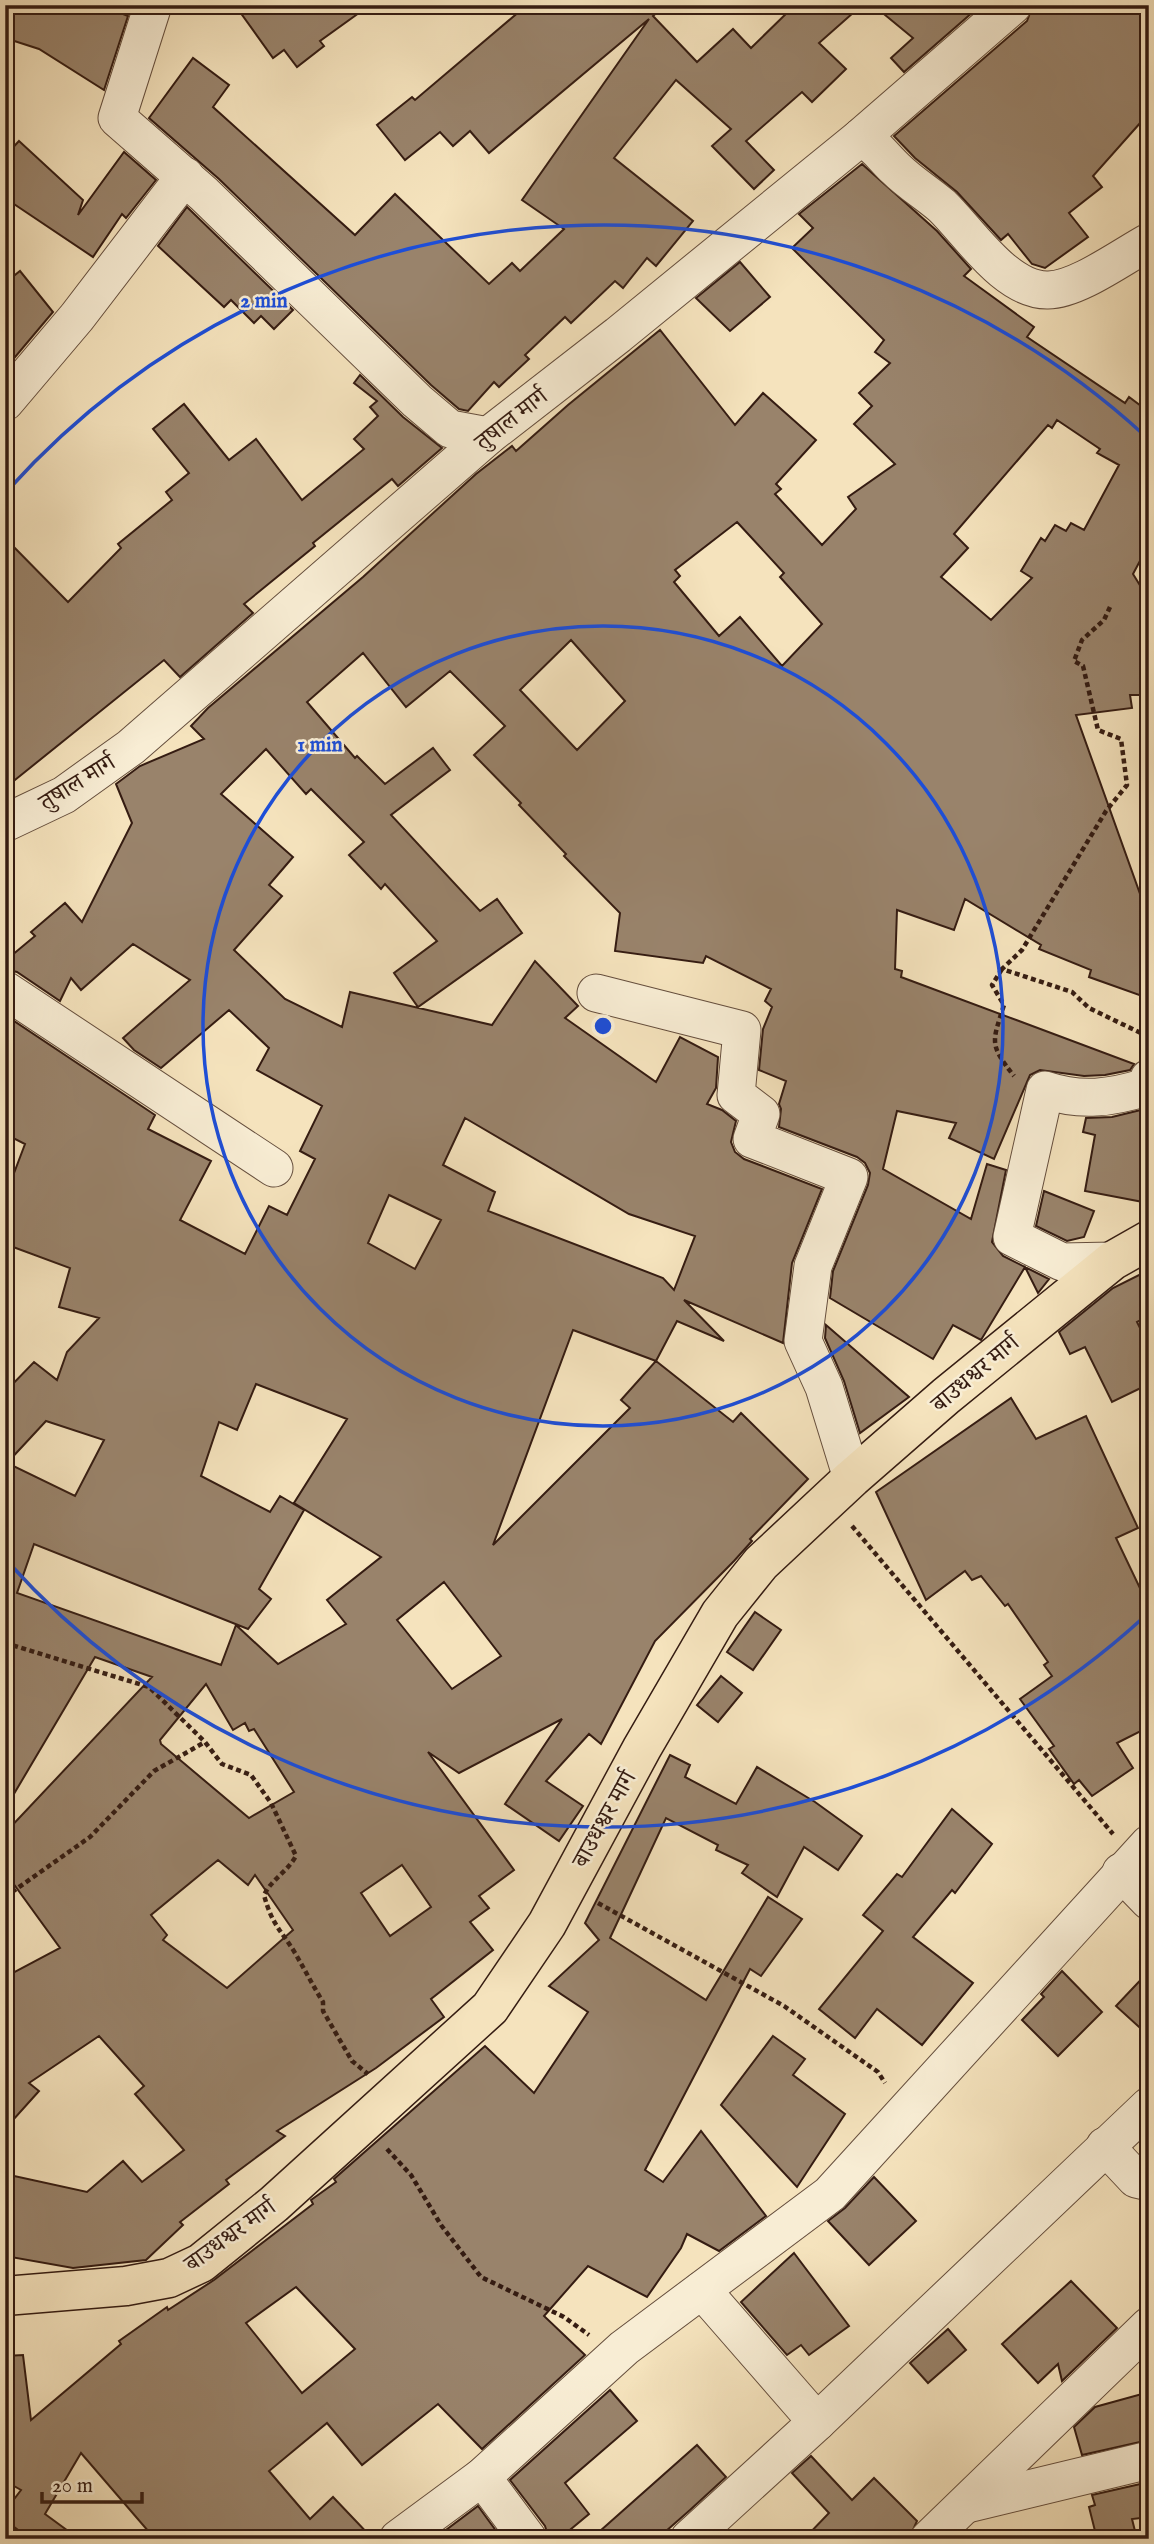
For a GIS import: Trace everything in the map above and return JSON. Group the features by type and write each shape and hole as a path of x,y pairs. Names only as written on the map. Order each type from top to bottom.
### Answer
{"main road":[{"name":"बाउधश्वर मार्ग","path":"5,2296 126,2286 169,2278 201,2263 274,2204 490,2008 547,1924 720,1614 761,1563 840,1488 1112,1261 1149,1240"}],"street":[{"path":"153,5 117,118 185,176 417,401 450,429 488,436"},
{"name":"तुषाल मार्ग","path":"5,823 64,795 131,747 488,436 618,335 860,137 1013,5"},
{"path":"860,137 873,144 902,176 940,204 999,267 1023,284 1047,290 1072,284 1149,242"},
{"path":"5,402 78,317 185,176"},
{"path":"5,990 274,1168"},
{"path":"596,992 742,1030 736,1096 761,1114 752,1139 849,1177 813,1266 803,1341 824,1387 840,1488"},
{"path":"1112,1261 1062,1262 1012,1237 1045,1090 1065,1096 1111,1098 1146,1087 1149,1078"},
{"path":"398,2539 482,2477 624,2348 830,2194 1135,1858 1149,1901"},
{"path":"689,2539 817,2422 1149,2106"},
{"path":"1105,2146 1136,2179 1149,2182"},
{"path":"702,2290 817,2422"},
{"path":"929,2539 1149,2326"},
{"path":"967,2504 1149,2460"},
{"path":"482,2477 528,2539"}],"path":[{"path":"1045,1090 1026,1086 999,1059 994,1042 1004,1005 992,985 1002,969 1022,950 1106,811 1126,785 1121,739 1098,730 1083,666 1074,661 1082,640 1104,620 1110,607"},
{"path":"1002,969 1072,992 1089,1008 1149,1037"},
{"path":"840,1488 1135,1858"},
{"path":"5,1643 149,1686 205,1742 222,1764 251,1775 271,1803 296,1856 289,1869 271,1882 264,1895 272,1919 323,2002 323,2011 352,2061 376,2080 390,2099"},
{"path":"5,1897 90,1837 154,1771 205,1742"},
{"path":"566,1888 669,1940 690,1955 784,2006 878,2072 886,2084 900,2095 917,2100"},
{"path":"351,2135 374,2134 411,2175 441,2225 481,2277 564,2317 603,2345 624,2348"}],"building":[{"path":"5,5 101,5 128,16 104,90 39,49 5,38"},
{"path":"235,5 370,5 320,41 324,46 297,67 284,50 273,58"},
{"path":"527,5 665,5 653,16 697,62 733,29 751,48 795,5 862,5 819,43 846,69 812,102 802,92 746,141 774,170 754,189 712,146 731,129 676,80 614,158 693,221 656,266 647,258 623,288 615,281 571,323 565,317 525,355 529,359 499,387 494,382 468,411 459,409 431,385 219,179 149,118 193,58 229,85 213,107 355,235 395,194 489,284 512,263 520,271 564,229 522,200 649,19 489,153 470,131 453,146 440,132 405,160 377,125 412,97 415,100"},
{"path":"873,5 981,5 904,72 891,58 913,38"},
{"path":"1033,5 1149,5 1149,113 1093,176 1102,187 1069,213 1088,237 1045,268 1032,264 1008,234 1001,240 957,192 915,158 894,136 1027,21"},
{"path":"19,141 83,200 78,215 124,152 156,180 126,218 122,214 93,257 5,198 5,156"},
{"path":"862,164 937,231 971,269 964,276 1034,327 1027,337 1125,403 1129,397 1149,412 1149,544 1133,574 1149,600 1149,695 1130,695 1132,708 1076,715 1149,919 1149,965 1142,996 1089,977 1091,970 1039,949 1041,945 965,899 954,930 897,910 895,969 902,971 901,977 1134,1064 1130,1070 1105,1075 1084,1076 1040,1070 1030,1075 994,1159 949,1138 956,1123 897,1111 883,1169 971,1219 987,1164 1006,1170 992,1242 1003,1256 1025,1267 981,1340 953,1325 933,1359 830,1298 833,1271 868,1185 870,1173 865,1163 857,1157 779,1127 779,1104 786,1081 759,1070 763,1029 772,1007 765,1001 771,989 706,956 703,963 615,951 620,913 564,856 566,854 519,805 521,803 474,755 505,726 450,671 406,707 363,653 307,702 355,758 357,756 385,784 433,748 450,770 391,815 480,911 497,899 522,933 418,1007 394,973 437,941 385,884 381,889 349,855 364,842 311,789 306,794 266,749 221,794 293,857 269,885 282,896 234,950 285,999 342,1027 350,992 492,1025 535,961 578,1006 565,1018 656,1082 680,1037 718,1057 716,1088 707,1104 722,1110 736,1121 731,1142 735,1152 744,1159 822,1189 792,1263 783,1343 684,1300 724,1341 677,1321 656,1361 733,1422 741,1413 808,1479 750,1539 752,1541 734,1561 655,1641 601,1744 589,1734 546,1781 583,1806 559,1841 505,1804 562,1719 459,1773 428,1752 514,1870 479,1896 489,1908 470,1922 493,1950 431,1999 444,2017 376,2068 277,2131 285,2136 226,2180 229,2184 180,2222 183,2225 146,2260 73,2268 5,2256 5,2174 87,2192 123,2161 142,2182 184,2150 135,2094 144,2086 99,2036 29,2083 39,2091 5,2129 5,1977 60,1948 5,1872 5,1833 152,1677 95,1657 5,1809 5,1392 34,1362 57,1380 67,1352 99,1318 59,1307 70,1268 5,1244 5,1197 25,1144 5,1134 5,1015 155,1115 148,1129 211,1161 180,1220 245,1254 269,1206 287,1215 315,1159 300,1151 322,1106 257,1070 269,1048 229,1010 161,1068 134,1050 123,1038 190,980 133,944 81,990 71,978 60,1001 17,972 5,969 5,961 35,936 31,932 65,903 82,922 132,823 116,784 140,766 204,739 191,726 208,708 363,577 476,474 512,446 516,451 660,330 735,425 763,393 816,440 776,484 781,489 775,494 822,545 856,509 848,497 895,464 854,424 872,406 859,393 890,363 875,352 884,340 792,248 813,228 799,214","holes":["1057,420 1100,449 1097,453 1119,465 1084,530 1071,523 1066,531 1055,525 1045,541 1041,538 1021,571 1032,578 991,620 941,577 968,548 954,534 1048,425 1052,428","737,522 784,573 780,577 822,624 782,666 740,617 719,636 674,582 680,576 675,570","571,640 625,701 577,750 520,690","465,1118 629,1214 695,1236 674,1290 663,1278 488,1211 495,1192 443,1165","389,1195 441,1220 415,1269 368,1243","573,1330 656,1361 621,1400 630,1408 493,1545","256,1384 347,1419 294,1503 381,1557 327,1600 346,1624 278,1664 236,1625 221,1665 17,1593 34,1544 248,1629 271,1599 259,1589 304,1510 280,1496 270,1512 201,1476 219,1422 237,1430","46,1421 104,1440 75,1496 7,1463","444,1582 501,1656 452,1689 397,1620","206,1684 233,1730 245,1723 249,1731 254,1729 294,1792 249,1818 161,1744 160,1740","218,1860 248,1885 255,1875 293,1930 227,1988 163,1940 167,1935 151,1915","402,1865 431,1907 390,1936 361,1893"]},
{"path":"187,207 293,310 274,329 261,316 254,323 231,300 224,307 158,246"},
{"path":"740,262 770,297 730,331 696,298"},
{"path":"20,271 53,312 5,369 5,283"},
{"path":"360,375 403,417 442,448 398,486 392,479 313,543 315,546 244,604 253,613 180,677 164,660 5,788 5,538 68,602 121,548 118,544 172,500 166,492 189,473 153,429 184,404 229,460 256,439 302,500 364,449 354,439 378,416 370,407 377,401 354,383"},
{"path":"1149,1108 1149,1187 1145,1186 1143,1202 1085,1191 1095,1135 1083,1132 1086,1118 1112,1117"},
{"path":"1044,1191 1094,1211 1084,1237 1067,1241 1036,1226"},
{"path":"1025,1267 1049,1279 1038,1293"},
{"path":"1149,1270 1149,1316 1137,1322 1149,1346 1149,1384 1112,1402 1085,1347 1070,1354 1059,1332 1113,1288"},
{"path":"826,1325 909,1397 860,1433 844,1381 825,1338"},
{"path":"1011,1398 1036,1439 1086,1416 1138,1528 1116,1538 1149,1607 1149,1727 1117,1743 1133,1768 1092,1796 1079,1780 1074,1784 1049,1749 1054,1746 1020,1699 1052,1676 1044,1665 1048,1662 1008,1604 1005,1606 981,1576 972,1580 965,1571 926,1600 876,1492"},
{"path":"755,1612 781,1630 753,1670 727,1652"},
{"path":"721,1676 742,1693 718,1722 697,1705"},
{"path":"670,1755 690,1765 685,1777 736,1804 757,1767 815,1802 862,1836 838,1870 804,1847 777,1897 742,1873 748,1865 716,1850 718,1845 666,1818 610,1938 706,2000 768,1897 802,1919 761,1976 750,1969 645,2170 663,2182 701,2131 766,2216 719,2251 687,2234 681,2248 647,2297 588,2266 544,2316 585,2355 482,2449 438,2404 362,2465 327,2423 269,2471 310,2519 333,2497 373,2539 155,2539 81,2453 45,2514 79,2539 30,2539 5,2520 5,2511 21,2490 5,2481 5,2356 23,2355 31,2420 121,2344 119,2341 167,2307 168,2310 214,2280 313,2204 311,2200 336,2182 334,2179 485,2046 534,2093 588,2012 549,1986 599,1940 585,1923","holes":["296,2287 355,2349 302,2393 246,2323"]},
{"path":"952,1809 992,1844 955,1893 952,1890 913,1937 973,1983 922,2045 877,2009 855,2038 819,2009 883,1931 863,1915 897,1874 902,1877"},
{"path":"1062,1971 1102,2012 1058,2056 1022,2020 1044,1997 1041,1994"},
{"path":"1149,1971 1149,2036 1116,2006"},
{"path":"773,2036 805,2059 793,2075 845,2114 797,2187 721,2105"},
{"path":"874,2177 916,2221 869,2265 828,2221 845,2208"},
{"path":"794,2253 849,2326 809,2355 801,2345 787,2355 741,2302"},
{"path":"1071,2281 1117,2328 1062,2381 1058,2364 1038,2383 1002,2344"},
{"path":"948,2329 966,2350 928,2383 910,2363"},
{"path":"610,2390 637,2421 565,2483 589,2514 559,2539 549,2539 545,2526 510,2480"},
{"path":"1149,2392 1149,2440 1082,2455 1074,2427 1095,2407"},
{"path":"697,2445 726,2477 690,2510 657,2539 591,2539"},
{"path":"811,2456 852,2500 874,2478 917,2521 909,2539 804,2539 829,2513 792,2473"},
{"path":"1149,2482 1149,2517 1132,2519 1137,2539 1097,2539 1089,2507 1095,2505 1092,2495"},
{"path":"478,2506 502,2539 434,2539"}]}
